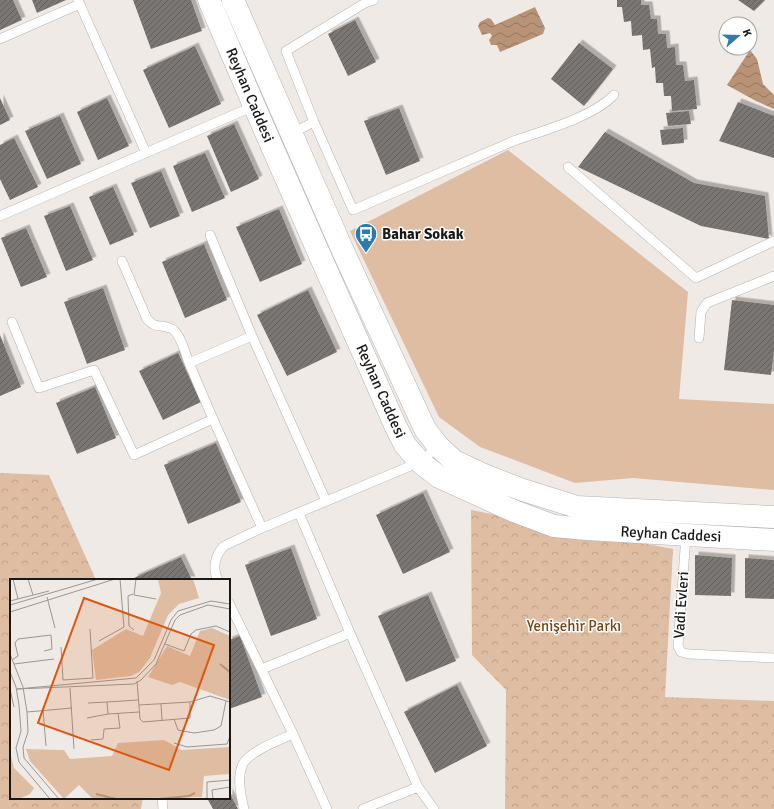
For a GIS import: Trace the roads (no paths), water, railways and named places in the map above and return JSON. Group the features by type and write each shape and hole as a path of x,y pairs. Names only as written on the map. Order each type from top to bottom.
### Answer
{"main road":[{"name":"Reyhan Caddesi","path":"209,0 254,106 395,425 405,446 420,462 439,477 469,492 554,526 774,540"},
{"name":"Reyhan Caddesi","path":"233,0 343,251 425,429 438,446 454,460 484,475 536,495 577,507 774,517"}],"lane":[{"path":"374,0 365,3 286,50 314,122 353,210 516,140 589,113 606,103 614,95"},
{"path":"0,39 79,2 146,153"},
{"path":"0,216 254,106"},
{"path":"291,133 314,122"},
{"path":"568,166 696,278 774,241"},
{"path":"210,235 252,336 326,501"},
{"path":"122,261 147,319 154,325 169,328 176,332 262,528"},
{"path":"699,338 701,312 707,303 774,276"},
{"path":"12,322 39,388 94,370 134,455 213,419"},
{"path":"189,363 252,336"},
{"path":"218,579 215,569 216,558 224,546 262,528 420,462 438,446"},
{"path":"299,513 418,787 434,809"},
{"name":"Vadi Evleri","path":"686,535 678,646 681,652 689,654 774,658"},
{"path":"230,605 293,734 327,809"},
{"path":"262,670 350,633"},
{"path":"244,809 240,779 242,766 246,759 260,749 293,734"},
{"path":"363,809 418,787"}],"water":[{"path":"535,7 545,28 543,34 500,52 497,45 491,45 489,40 492,36 490,33 482,35 478,26 480,22 488,18 491,19 495,25"},
{"path":"746,56 755,56 757,59 763,84 774,95 774,109 756,101 727,85"}],"place":[{"name":"Bahar Sokak","path":"366,254"}],"park label":[{"name":"Yenişehir Parkı","path":"574,626"}]}
